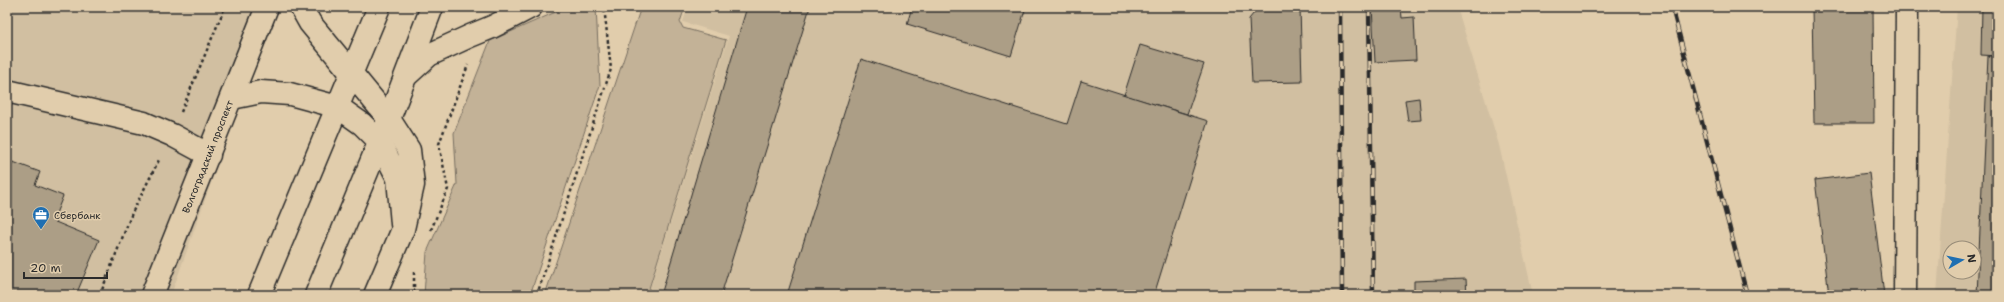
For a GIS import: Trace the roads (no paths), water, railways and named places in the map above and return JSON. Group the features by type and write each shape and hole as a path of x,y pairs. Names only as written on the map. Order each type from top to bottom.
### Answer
{"main road":[{"path":"301,7 310,23 351,75 389,119 409,150 413,185 403,229 375,295"},
{"path":"259,295 379,7"},
{"path":"316,295 389,119 432,7"},
{"path":"405,77 429,55 470,36 492,28 531,7"},
{"path":"1905,295 1907,7"},
{"path":"232,98 269,9"},
{"path":"7,91 144,123 172,135 209,155"},
{"name":"Волгоградский проспект","path":"152,295 232,98 261,92 290,94 338,107 362,124 380,141 398,178 403,229"}],"railway":[{"path":"1340,7 1342,295"},
{"path":"1369,7 1373,295"},
{"path":"1672,7 1747,295"}],"place":[{"name":"Сбербанк","path":"41,230"}]}
